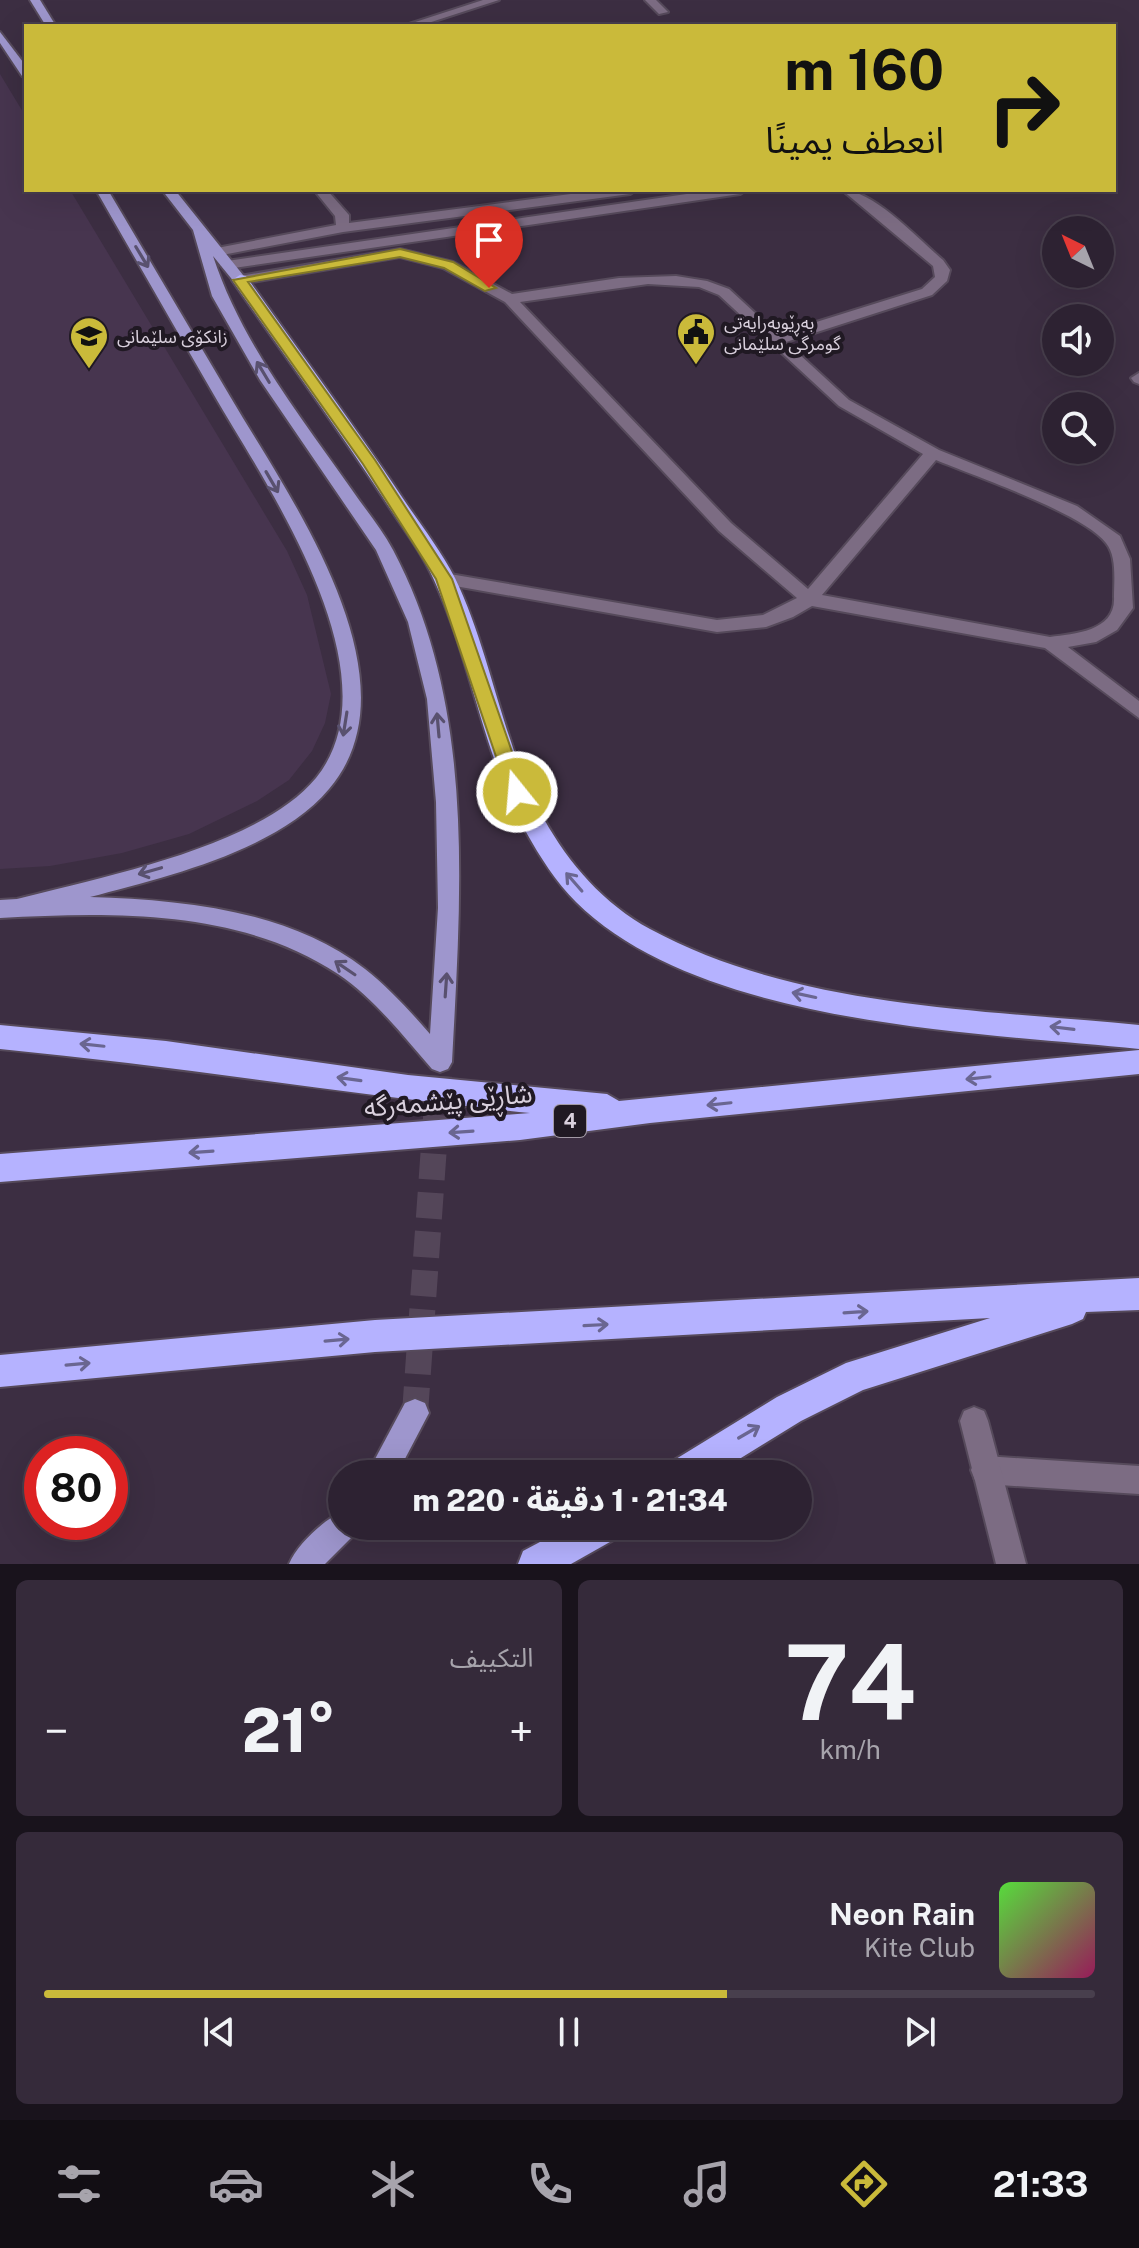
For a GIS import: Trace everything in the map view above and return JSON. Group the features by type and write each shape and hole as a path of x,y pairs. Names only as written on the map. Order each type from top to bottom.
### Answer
{"highway":[{"path":"233,272 370,463 444,579 517,792 552,856 621,924 693,961 796,994 876,1007 1139,1037"},
{"path":"0,1037 166,1053 408,1088 650,1110"},
{"name":"شاڕێی پێشمەرگە","path":"0,1168 520,1127 650,1110 1139,1062"},
{"path":"0,1371 375,1336 1128,1295"},
{"path":"706,1460 789,1409 858,1375 1128,1295"},
{"path":"536,1564 580,1540"}],"main road":[{"path":"39,2 50,24"},
{"path":"0,35 24,71"},
{"path":"9,908 191,860 265,826 296,807 323,784 346,729 350,665 346,639 338,609 316,557 103,192"},
{"path":"170,192 233,272"},
{"path":"9,908 182,913 231,919 288,937 344,966 386,1002 440,1062 449,908 446,802 436,699 417,622 384,549 268,380 219,296 199,231"},
{"path":"389,1460 415,1413"},
{"path":"304,1564 329,1540"}],"street":[{"path":"415,24 494,0"},
{"path":"650,0 663,12"},
{"path":"322,192 342,215 343,228"},
{"path":"217,252 343,228 615,192"},
{"path":"233,272 728,192"},
{"path":"776,340 927,292 942,278 943,270 938,263 851,192"},
{"path":"233,272 400,253 448,265 510,299 725,527 809,599 1050,643 1090,638 1111,626 1124,608 1130,557 1114,540 1071,510 933,453 844,403 823,388 724,292 696,282 645,281 510,299"},
{"path":"444,579 717,626 749,625 784,617 809,599 933,453"},
{"path":"1050,643 1139,711"},
{"path":"974,1421 1011,1564"},
{"path":"985,1470 1139,1480"}],"shaded area":[{"name":"زانکۆی سلێمانی","path":"0,74 24,114 24,192 71,192 287,551 307,595 331,694 325,723 312,751 289,780 257,801 189,834 122,853 50,866 0,869"}],"tunnel":[{"path":"415,1413 440,1062"}],"place":[{"name":"بەڕێوبەرایەتی گومرگی سلێمانی","path":"696,366"},
{"name":"زانکۆی سلێمانی","path":"89,370"}],"route":[{"path":"489,288 448,265 430,258 400,253 240,280 370,463 444,579 517,792"}]}
